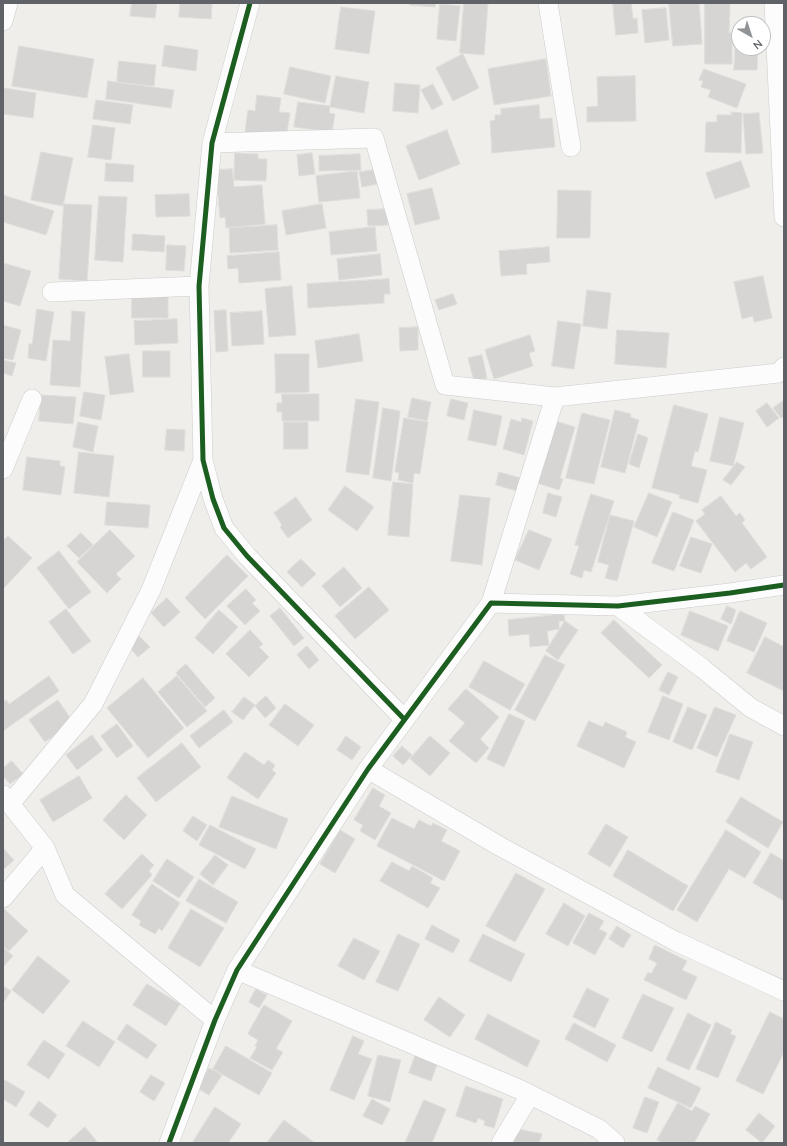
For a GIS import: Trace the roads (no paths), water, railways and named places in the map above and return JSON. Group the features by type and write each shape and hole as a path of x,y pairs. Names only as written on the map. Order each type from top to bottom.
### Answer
{"street":[{"path":"3,21 8,3"},
{"path":"250,3 212,143 199,286 203,460 213,499 224,528 247,556 404,719"},
{"path":"548,3 571,147"},
{"path":"774,3 784,217"},
{"path":"212,143 374,138 445,385 555,397 779,372 784,367"},
{"path":"52,292 199,286"},
{"path":"169,1143 215,1020 237,970 368,769 490,603 555,397"},
{"path":"3,469 32,399"},
{"path":"203,460 151,590 93,704 7,799 45,848 65,895 215,1020"},
{"path":"490,603 618,606 784,585"},
{"path":"618,606 702,668 751,708 784,726"},
{"path":"368,769 501,847 675,941 784,990"},
{"path":"3,898 45,848"},
{"path":"237,970 530,1095 599,1128 615,1143"},
{"path":"501,1143 530,1095"}]}
